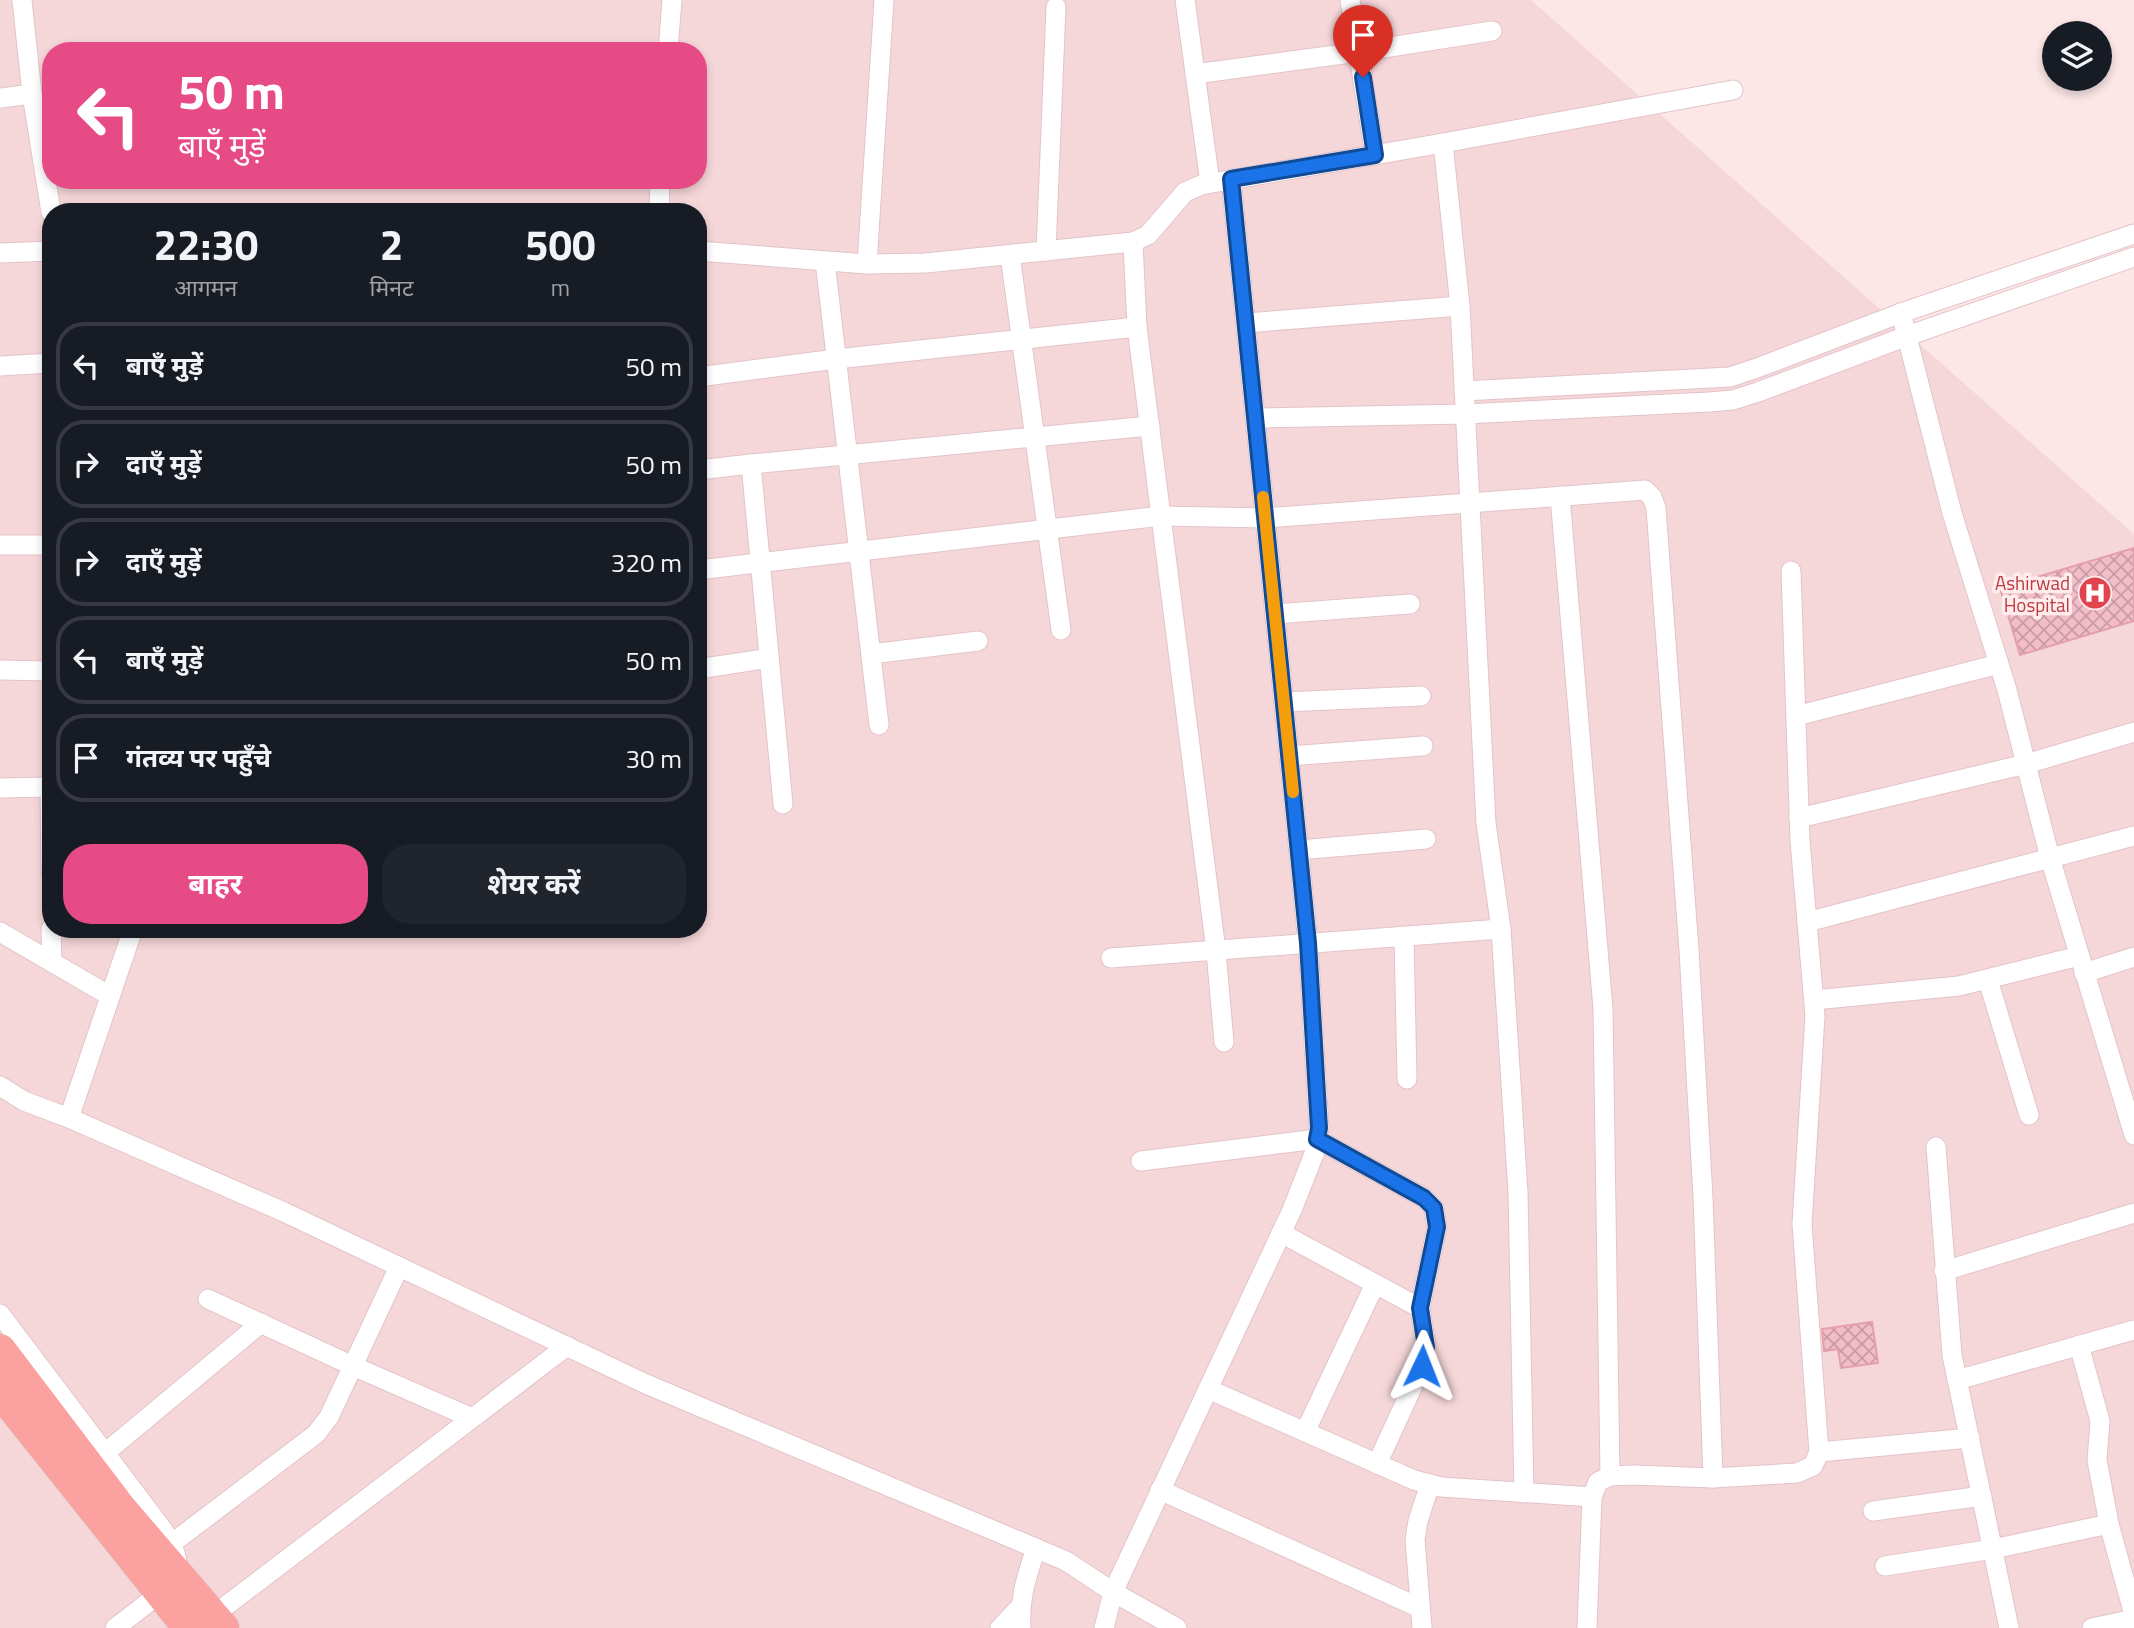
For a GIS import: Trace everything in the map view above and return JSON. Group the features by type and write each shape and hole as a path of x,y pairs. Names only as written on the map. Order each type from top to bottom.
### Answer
{"main road":[{"path":"0,1350 111,1514"},
{"path":"0,1391 111,1514 169,1570 205,1625"}],"street":[{"path":"22,0 42,156"},
{"path":"669,42 672,0"},
{"path":"867,264 884,0"},
{"path":"1185,0 1210,183"},
{"path":"1350,0 1375,155"},
{"path":"1046,251 1056,7"},
{"path":"1195,74 1492,31"},
{"path":"707,252 867,264 926,263 1133,242 1148,235 1185,192 1201,184 1733,90"},
{"path":"0,98 32,94"},
{"path":"1443,143 1460,306 1486,823 1501,929 1518,1192 1524,1493"},
{"path":"1104,1628 1112,1592 1281,1233 1314,1154 1319,1128 1308,943 1231,179"},
{"path":"1464,391 1730,377 1901,313 2134,234"},
{"path":"1133,242 1137,327 1216,951 1224,1042"},
{"path":"0,253 42,251"},
{"path":"1010,255 1060,630"},
{"path":"1255,418 1465,414 1733,400 2134,257"},
{"path":"825,261 880,725"},
{"path":"1246,323 1460,306"},
{"path":"1901,313 1952,513 1999,663 2050,858 2133,1127"},
{"path":"707,376 836,359 1137,327"},
{"path":"0,366 42,364"},
{"path":"707,469 1150,426"},
{"path":"751,464 783,804"},
{"path":"707,569 1161,516 1265,518 1644,490 1652,497 1657,508 1690,964 1703,1197 1713,1478"},
{"path":"1560,496 1603,1009 1610,1476"},
{"path":"0,545 42,545"},
{"path":"1587,1628 1592,1497 1598,1482 1610,1476 1713,1478 1797,1473 1813,1466 1819,1452 1802,1224 1814,1054 1814,1000 1799,818 1791,571"},
{"path":"1275,614 1410,604"},
{"path":"871,654 978,641"},
{"path":"707,668 769,658"},
{"path":"1796,716 1999,663"},
{"path":"0,670 42,671"},
{"path":"1284,702 1421,696"},
{"path":"1799,818 2026,764 2134,732"},
{"path":"1289,757 1423,746"},
{"path":"0,789 42,788"},
{"path":"1807,922 2134,836"},
{"path":"1299,850 1426,839"},
{"path":"1111,958 1501,929"},
{"path":"0,932 110,996"},
{"path":"1404,936 1407,1079"},
{"path":"51,938 52,962"},
{"path":"69,1118 130,938"},
{"path":"1814,1000 1959,986 2134,957"},
{"path":"1988,980 2029,1115"},
{"path":"0,1086 24,1101 285,1212 646,1384 1066,1561 1112,1592 1177,1628"},
{"path":"1141,1161 1317,1139 1424,1198 1434,1208 1437,1227 1420,1308 1426,1347 1422,1366 1377,1464"},
{"path":"1936,1147 1952,1354 2009,1628"},
{"path":"1944,1271 2134,1213"},
{"path":"1281,1233 1420,1308"},
{"path":"115,1628 169,1570 316,1434 329,1417 399,1267"},
{"path":"1304,1432 1375,1284"},
{"path":"208,1299 472,1419"},
{"path":"0,1314 163,1530 169,1570"},
{"path":"105,1453 261,1323"},
{"path":"1957,1380 2134,1330"},
{"path":"2079,1345 2100,1422 2097,1460 2109,1524 2134,1617 2092,1628"},
{"path":"205,1625 567,1346"},
{"path":"1208,1389 1414,1480 1441,1487 1592,1497"},
{"path":"1819,1452 1970,1437"},
{"path":"1421,1618 1415,1540 1430,1484"},
{"path":"1160,1490 1421,1618"},
{"path":"1873,1511 1982,1496"},
{"path":"1885,1566 1993,1549 2109,1524"},
{"path":"1021,1628 1022,1590 1036,1548"},
{"path":"1000,1628 1020,1608"}],"shaded area":[{"path":"0,0 1531,0 2134,534 2134,1628 0,1628"}],"building":[{"path":"2134,548 2134,621 2020,655 2000,588"},
{"path":"1872,1322 1878,1363 1841,1368 1838,1349 1824,1351 1822,1329"}],"slow traffic":[{"path":"1263,497 1293,792"}],"place":[{"name":"Ashirwad Hospital","path":"2095,593"}],"route":[{"path":"1363,77 1375,155 1231,179 1308,943 1319,1128 1317,1139 1424,1198 1434,1208 1437,1227 1420,1308 1426,1347 1422,1366"}]}
